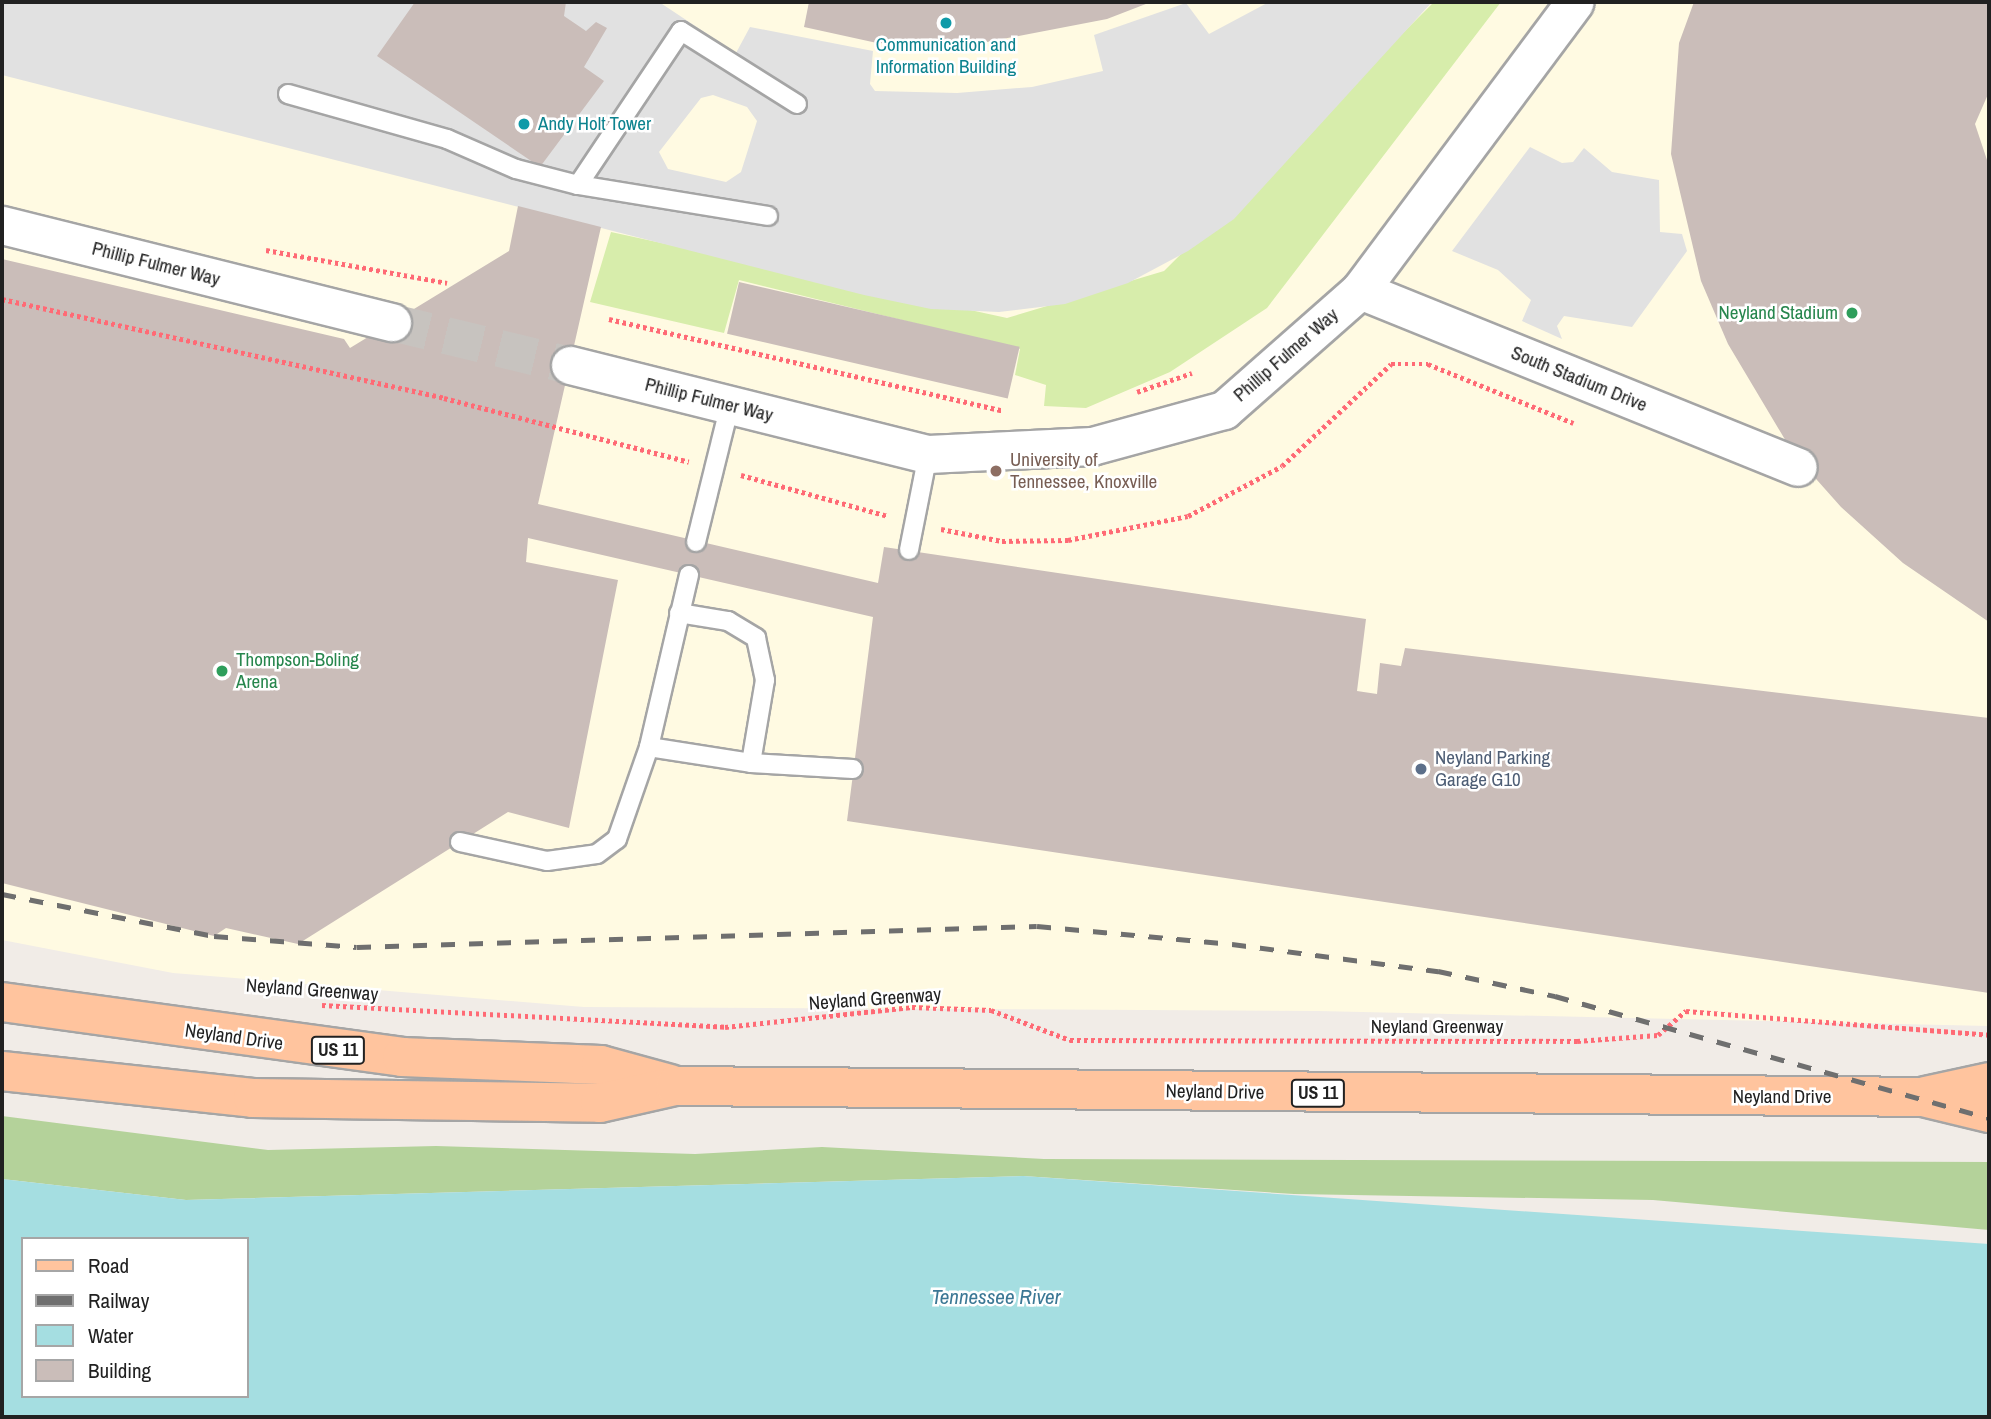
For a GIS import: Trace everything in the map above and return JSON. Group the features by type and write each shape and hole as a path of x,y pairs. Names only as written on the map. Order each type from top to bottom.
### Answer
{"main road":[{"name":"Neyland Drive","path":"2,1002 402,1057 601,1065 675,1086"},
{"name":"Neyland Drive","path":"2,1071 253,1098 600,1103 675,1086 1923,1097 1989,1113"},
{"name":"Neyland Drive","path":"1923,1097 1989,1082"}],"street":[{"name":"Phillip Fulmer Way","path":"570,365 928,454 1092,446 1224,410 1360,290 1575,2"},
{"name":"Phillip Fulmer Way","path":"2,225 392,323"},
{"name":"South Stadium Drive","path":"1360,290 1798,467"}],"lane":[{"path":"578,185 681,31 797,104"},
{"path":"288,94 447,139 516,169 578,185 768,216"},
{"path":"696,542 730,405"},
{"path":"909,550 928,454"},
{"path":"460,842 547,861 597,854 617,839 649,747 689,575"},
{"path":"680,613 728,621 756,638 765,680 751,763"},
{"path":"649,747 751,763 853,769"}],"path":[{"path":"609,319 1015,414"},
{"path":"1126,396 1192,373"},
{"name":"Neyland Greenway","path":"316,1004 725,1027 912,1007 991,1010 1070,1040 1577,1041 1658,1035 1686,1011 1989,1035"}],"shaded area":[{"name":"University of Tennessee, Knoxville","path":"2,2 1989,2 1989,1026 1318,1011 584,1007 173,973 2,940"},
{"path":"2,2 659,2 736,53 750,27 873,51 870,84 875,91 957,93 1032,87 1103,71 1094,35 1186,3 1209,34 1269,2 1432,2 1234,219 1188,251 1128,283 1065,304 999,312 931,309 864,295 2,75","holes":["713,95 747,107 757,121 741,172 726,182 668,169 659,152 701,98"]},
{"path":"1530,147 1562,163 1573,162 1584,148 1612,172 1659,180 1660,232 1682,234 1687,251 1632,327 1564,316 1557,326 1562,339 1522,321 1531,300 1498,270 1452,251"}],"green space":[{"path":"1434,2 1501,2 1267,308 1170,372 1086,408 1044,406 1046,385 1015,375 1020,349 739,280 724,333 590,302 611,232 1007,318 1164,271"},
{"path":"2,1116 268,1150 436,1146 695,1154 822,1147 1044,1159 1989,1162 1989,1230 1653,1200 1294,1194 1023,1176 186,1200 2,1179"}],"water":[{"name":"Tennessee River","path":"1023,1176 1989,1244 1989,1417 2,1417 2,1179 186,1200"}],"building":[{"name":"Andy Holt Tower","path":"415,2 566,2 564,16 586,31 596,22 607,28 584,67 604,81 540,167 377,56"},
{"name":"Communication and Information Building","path":"809,2 1151,2 1107,19 966,46 877,43 804,27"},
{"name":"Neyland Stadium","path":"1694,2 1989,2 1989,92 1975,124 1989,166 1989,622 1903,563 1841,507 1793,453 1728,344 1701,281 1671,154 1679,43"},
{"path":"518,206 601,227 538,504 878,583 884,547 1366,619 1357,691 1377,694 1380,663 1401,666 1405,648 1989,718 1989,993 847,821 873,617 528,538 526,562 618,580 569,828 508,812 298,944 226,928 214,936 2,883 2,259 344,339 350,348 509,251"},
{"path":"739,282 1020,347 1008,398 727,334"}],"tunnel":[{"path":"392,322 570,365"}],"railway":[{"path":"2,894 214,936 357,947 1037,926 1232,944 1438,971 1555,996 1989,1118"}],"place":[{"name":"Communication and Information Building","path":"946,23"},
{"name":"Andy Holt Tower","path":"524,124"},
{"name":"Neyland Stadium","path":"1852,313"},
{"name":"University of Tennessee, Knoxville","path":"996,471"},
{"name":"Thompson-Boling Arena","path":"222,671"},
{"name":"Neyland Parking Garage G10","path":"1421,769"}]}
